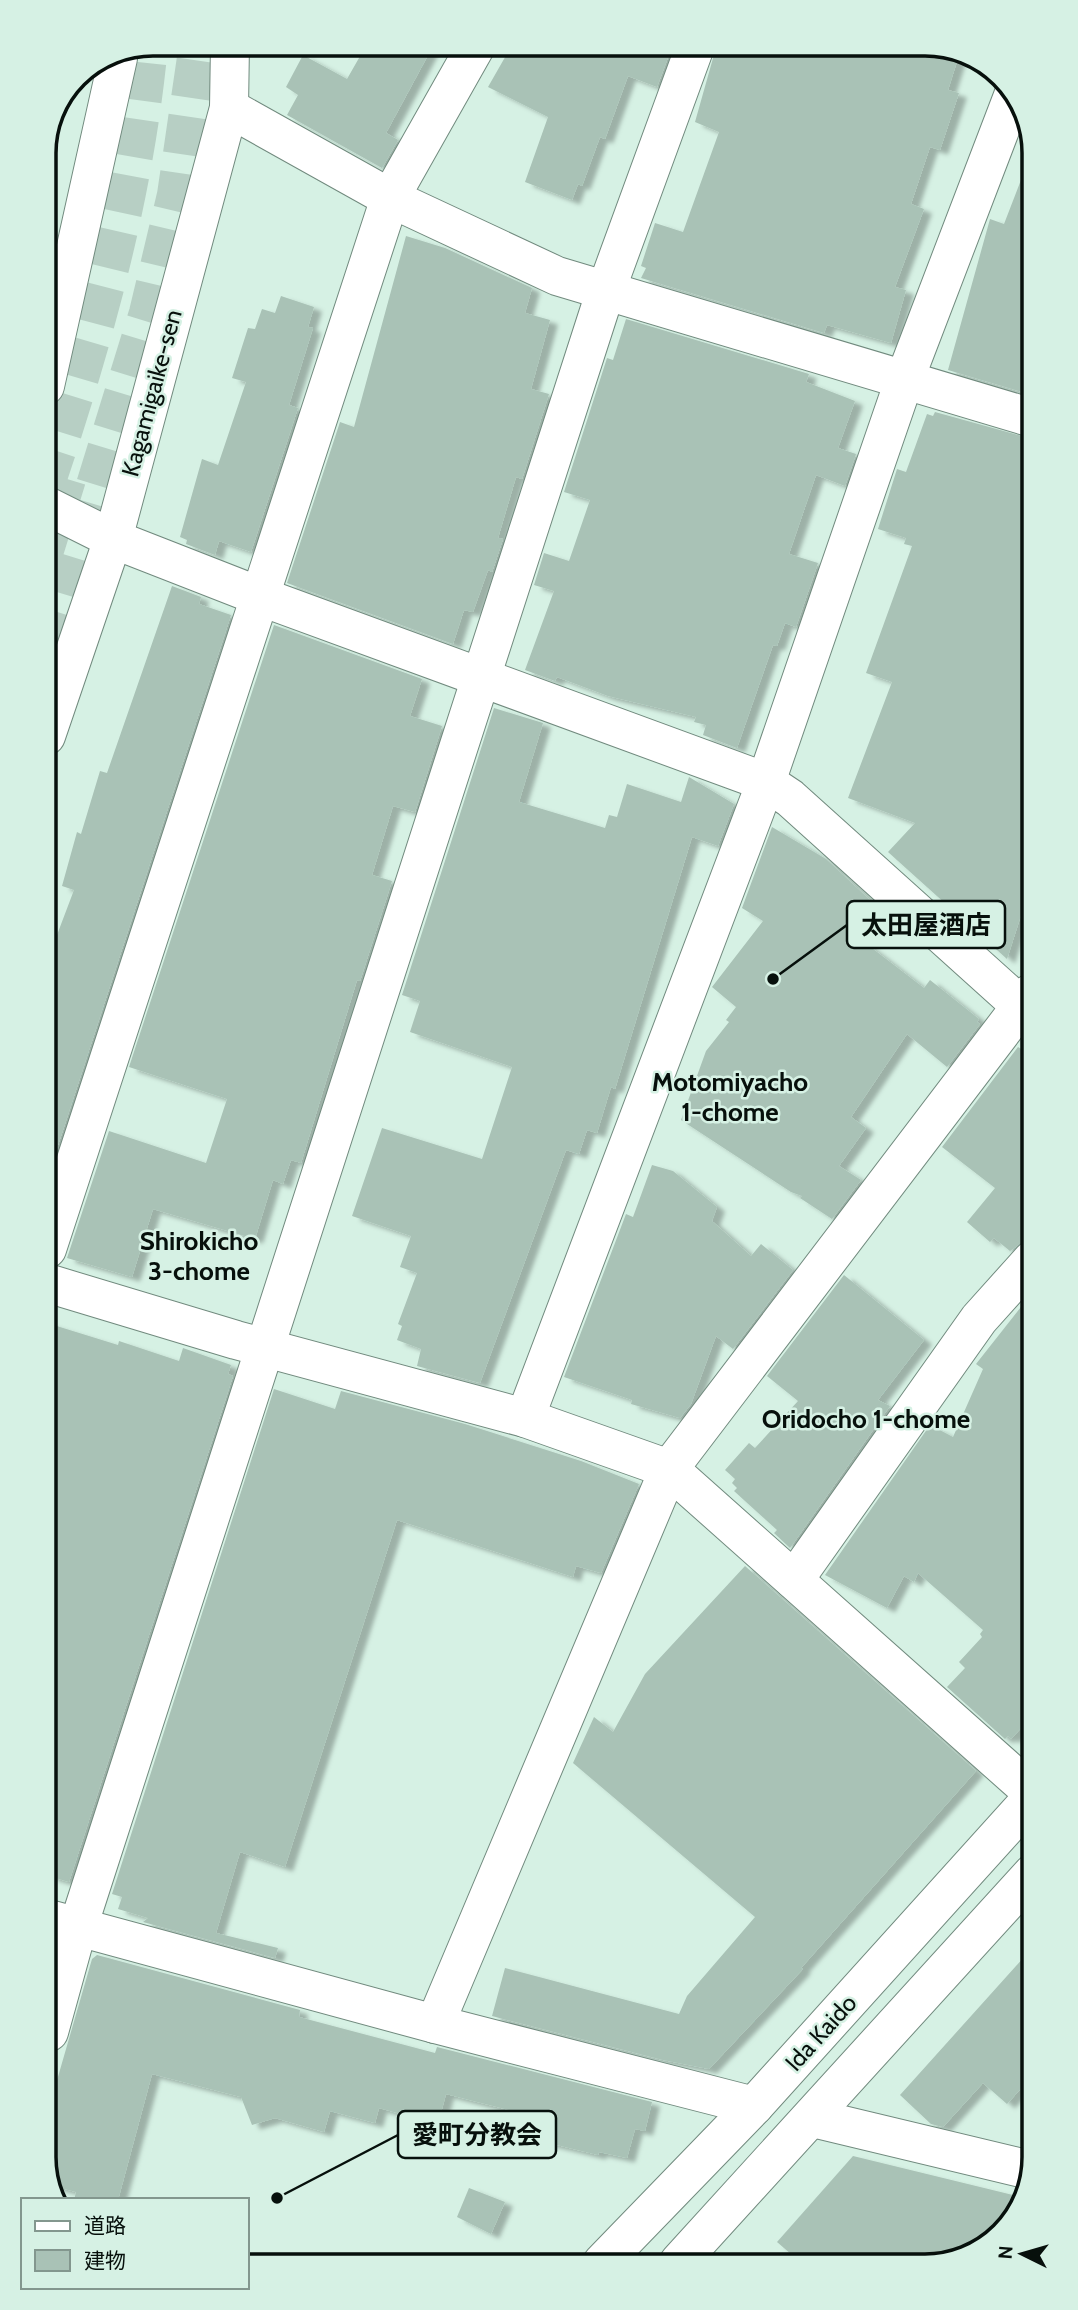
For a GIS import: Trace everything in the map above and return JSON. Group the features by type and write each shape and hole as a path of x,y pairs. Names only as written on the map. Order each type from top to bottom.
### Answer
{"main road":[{"name":"Kagamigaike-sen","path":"56,707 113,539 229,108 230,56"},
{"path":"56,1221 390,198 470,56"},
{"path":"56,1978 63,1923 265,1345 483,678 605,293 692,56"},
{"path":"56,337 117,63"},
{"path":"525,1418 766,782 904,381 1009,105"},
{"path":"229,108 390,198 557,276 605,293 1022,415"},
{"path":"56,510 113,539 259,596 766,782 790,798 1022,1000"},
{"path":"435,2024 669,1469 1022,1013"},
{"path":"794,1580 979,1319 1022,1271"},
{"path":"56,1286 236,1340 265,1345 525,1418 669,1469 1022,1785"},
{"name":"Ida Kaido","path":"611,2254 754,2106 1022,1807"},
{"path":"686,2254 1022,1885"},
{"path":"63,1923 435,2024 754,2106"},
{"path":"813,2118 1021,2168"}],"building":[{"path":"302,56 347,79 360,56 428,56 386,133 398,140 382,168 287,115 298,95 286,87"},
{"path":"506,56 669,56 657,87 628,76 605,139 600,137 582,186 578,184 572,200 525,182 548,117 488,87"},
{"path":"714,56 932,56 957,61 948,90 959,93 940,150 930,147 911,204 924,209 895,287 906,290 891,343 827,325 824,333 641,278 646,268 641,266 655,223 683,232 719,132 695,122"},
{"path":"1022,177 1022,392 948,370 990,219 1004,224"},
{"path":"406,236 445,248 532,288 525,313 550,320 531,389 549,394 522,479 516,477 498,538 503,539 492,572 488,570 473,612 464,610 453,644 287,583 340,422 354,427"},
{"path":"281,296 314,307 308,327 313,328 289,405 298,408 251,552 219,541 215,555 186,544 187,540 180,537 202,459 218,465 246,382 232,378 248,328 255,329 262,309 275,313"},
{"path":"626,319 809,374 806,382 855,401 838,448 856,454 845,486 816,475 789,554 818,563 796,627 785,623 777,646 773,645 737,748 703,735 706,725 694,722 696,717 608,696 557,677 555,681 525,670 554,591 534,585 544,553 569,561 590,500 564,492 607,358 613,360"},
{"path":"935,412 1022,436 1022,912 1007,959 888,852 915,823 848,798 892,682 866,673 912,546 904,544 906,538 878,529 897,469 906,472 927,414 933,416"},
{"path":"172,586 201,597 199,604 231,615 56,1151 56,938 74,890 62,886 77,832 81,834 100,771 107,773"},
{"path":"274,625 422,679 410,716 442,726 415,812 393,806 372,875 392,881 360,981 357,980 301,1163 291,1160 283,1184 273,1180 255,1239 153,1209 132,1277 67,1258 109,1131 206,1163 227,1099 129,1067"},
{"path":"494,708 543,723 519,802 605,828 609,815 617,817 627,784 681,802 689,777 734,804 718,846 692,837 615,1089 611,1087 597,1133 587,1130 579,1154 566,1150 480,1383 417,1366 421,1349 397,1340 402,1326 398,1324 417,1273 400,1267 411,1236 352,1216 382,1128 482,1159 512,1067 410,1032 420,1001 402,995"},
{"path":"772,827 826,859 871,901 847,929 924,988 930,980 979,1019 977,1022 980,1024 947,1067 907,1034 851,1117 866,1128 839,1166 861,1180 832,1219 800,1198 802,1196 791,1192 681,1120 706,1051 729,1022 726,1020 736,1007 712,987 763,921 742,908"},
{"path":"1018,1047 1022,1049 1022,1242 1010,1251 994,1238 990,1242 967,1222 995,1188 942,1147"},
{"path":"652,1165 673,1171 717,1207 712,1221 751,1256 761,1244 793,1270 733,1349 716,1336 691,1404 680,1418 631,1404 632,1400 564,1377 626,1214 633,1217"},
{"path":"844,1275 924,1340 878,1400 890,1406 790,1548 774,1533 777,1530 734,1491 737,1488 732,1483 735,1479 725,1470 749,1443 755,1448 798,1401 767,1376"},
{"path":"1022,1306 1022,1727 1011,1739 1008,1736 1005,1739 947,1687 965,1668 959,1662 982,1637 980,1634 983,1630 918,1573 914,1582 904,1576 887,1608 825,1575 930,1425 953,1437 983,1369 976,1364"},
{"path":"56,1326 118,1345 119,1341 179,1361 183,1348 231,1365 228,1374 233,1376 69,1882 56,1878"},
{"path":"274,1389 335,1409 341,1391 465,1424 581,1461 639,1484 601,1573 576,1566 573,1577 397,1520 285,1867 240,1852 216,1933 278,1948 275,1958 143,1922 148,1918 118,1909 122,1897 112,1894"},
{"path":"745,1566 976,1771 801,1968 803,1969 709,2069 663,2060 492,2016 505,1968 679,2014 687,1996 755,1917 573,1763 594,1717 613,1732 645,1674"},
{"path":"97,1955 300,2010 299,2017 435,2053 437,2047 652,2102 645,2131 635,2129 627,2158 599,2152 598,2155 524,2137 526,2128 517,2126 521,2113 446,2094 438,2124 379,2108 375,2123 330,2111 324,2132 275,2118 252,2125 241,2097 152,2074 119,2198 74,2198 76,2192 61,2188 58,2176 56,2084 92,1959"},
{"path":"1022,1959 1022,2087 1007,2104 983,2083 943,2127 931,2124 900,2095"},
{"path":"853,2156 1014,2195 1000,2219 987,2219 987,2232 956,2249 925,2254 791,2254 777,2242"},
{"path":"469,2188 505,2202 491,2234 457,2217"}],"tunnel":[{"path":"56,453 80,379 123,214 134,158 148,56"},
{"path":"56,612 148,313 176,195 196,56"},
{"path":"56,514 67,479"}],"place":[{"name":"太田屋酒店","path":"773,979"},
{"name":"愛町分教会","path":"277,2198"}],"district":[{"name":"Motomiyacho 1-chome","path":"730,1097"},
{"name":"Shirokicho 3-chome","path":"199,1256"},
{"name":"Oridocho 1-chome","path":"866,1419"}]}
